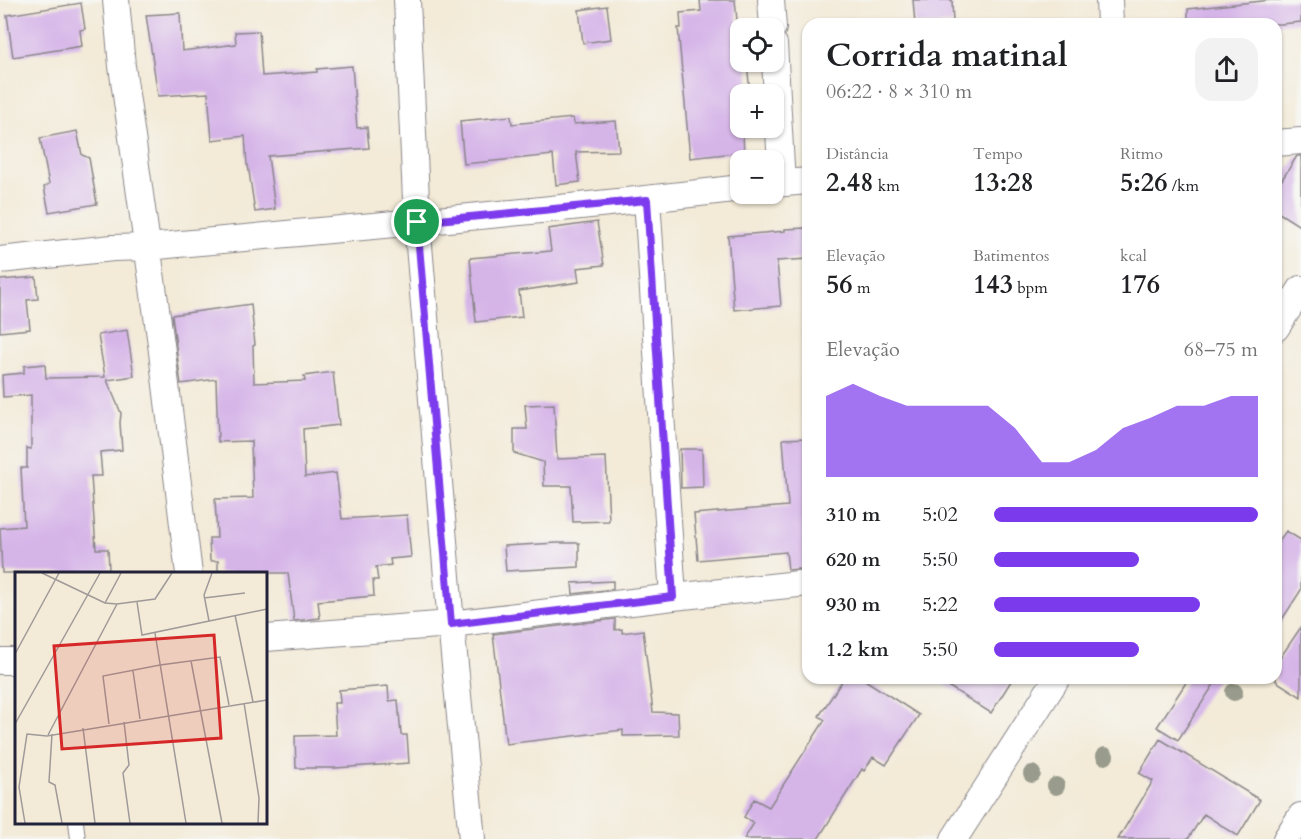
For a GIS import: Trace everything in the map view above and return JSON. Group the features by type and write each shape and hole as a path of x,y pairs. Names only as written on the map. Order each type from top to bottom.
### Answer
{"street":[{"path":"116,0 122,66 161,344 189,572"},
{"path":"407,0 417,222 451,624 472,839"},
{"path":"771,0 772,18"},
{"path":"1109,0 1110,18"},
{"path":"775,72 777,150"},
{"path":"1282,142 1301,141"},
{"path":"784,183 802,182"},
{"path":"0,260 647,200 730,189"},
{"path":"647,200 673,597"},
{"path":"1282,319 1301,289"},
{"path":"267,638 451,624 802,584"},
{"path":"954,839 1053,684"},
{"path":"1286,839 1301,816"}],"lane":[{"path":"76,824 78,839"}],"building":[{"path":"700,0 735,0 737,18 730,18 730,72 748,72 749,84 730,84 730,138 743,138 744,150 730,150 730,154 690,158 678,28 681,28 680,13 701,11"},
{"path":"913,0 952,0 953,18 914,18"},
{"path":"1271,0 1301,0 1301,22 1282,24 1282,18 1188,18 1188,9"},
{"path":"81,3 85,29 80,30 82,46 13,57 7,15"},
{"path":"607,6 611,39 583,43 579,10"},
{"path":"180,13 182,51 236,44 235,32 259,31 262,76 317,72 317,69 352,66 357,128 367,127 369,148 268,156 275,209 255,212 247,165 245,136 212,140 208,93 158,96 146,15"},
{"path":"511,116 512,124 573,118 574,124 616,121 619,151 576,152 580,182 556,185 553,155 464,164 460,121"},
{"path":"77,131 82,155 89,158 97,204 49,212 44,187 49,184 40,138"},
{"path":"1297,156 1301,156 1301,227 1282,215 1282,180"},
{"path":"597,222 604,265 577,268 579,282 519,291 522,317 476,322 470,258 551,251 548,229"},
{"path":"802,228 802,259 777,261 781,306 734,310 728,236 785,231 785,229"},
{"path":"36,277 38,299 27,300 30,329 0,332 0,280"},
{"path":"251,304 255,345 253,346 254,383 305,381 304,376 333,372 339,425 303,429 305,477 336,473 342,519 407,515 411,557 390,559 391,565 376,567 378,580 373,580 374,596 318,601 320,618 294,621 288,573 218,572 218,561 210,561 209,538 217,538 215,499 253,498 251,441 218,442 216,379 181,384 172,315"},
{"path":"127,330 134,376 107,380 121,413 122,450 100,452 102,476 91,476 96,549 108,549 109,569 85,572 2,573 0,528 24,526 21,468 27,468 27,448 31,449 31,395 3,397 2,375 24,373 24,366 45,364 46,378 105,377 98,335"},
{"path":"554,404 557,459 606,457 609,521 573,522 571,486 544,486 543,462 514,453 514,429 527,429 525,405"},
{"path":"802,438 802,569 788,570 786,552 698,560 694,514 788,506 783,439"},
{"path":"680,449 702,449 703,487 681,488"},
{"path":"1286,531 1301,540 1301,590 1282,620 1282,537"},
{"path":"579,543 579,567 506,571 504,546"},
{"path":"613,581 613,589 573,594 572,583"},
{"path":"615,619 615,630 622,629 622,633 643,630 653,712 678,713 679,735 623,736 623,730 506,744 493,634"},
{"path":"1301,627 1301,697 1281,684 1282,655"},
{"path":"840,684 871,684 919,715 886,765 873,757 864,771 862,769 818,839 744,839 754,823 744,817 754,799 769,807 825,720 819,716"},
{"path":"945,684 1009,684 991,713"},
{"path":"1185,684 1214,684 1178,740 1157,727"},
{"path":"388,686 389,701 398,700 401,735 407,735 409,763 296,768 295,736 336,735 334,703 340,703 339,690"},
{"path":"1160,739 1260,800 1238,836 1204,814 1188,839 1118,839 1153,781 1139,773"}],"route":[{"path":"647,200 673,597 451,624 417,222 647,200"}]}
